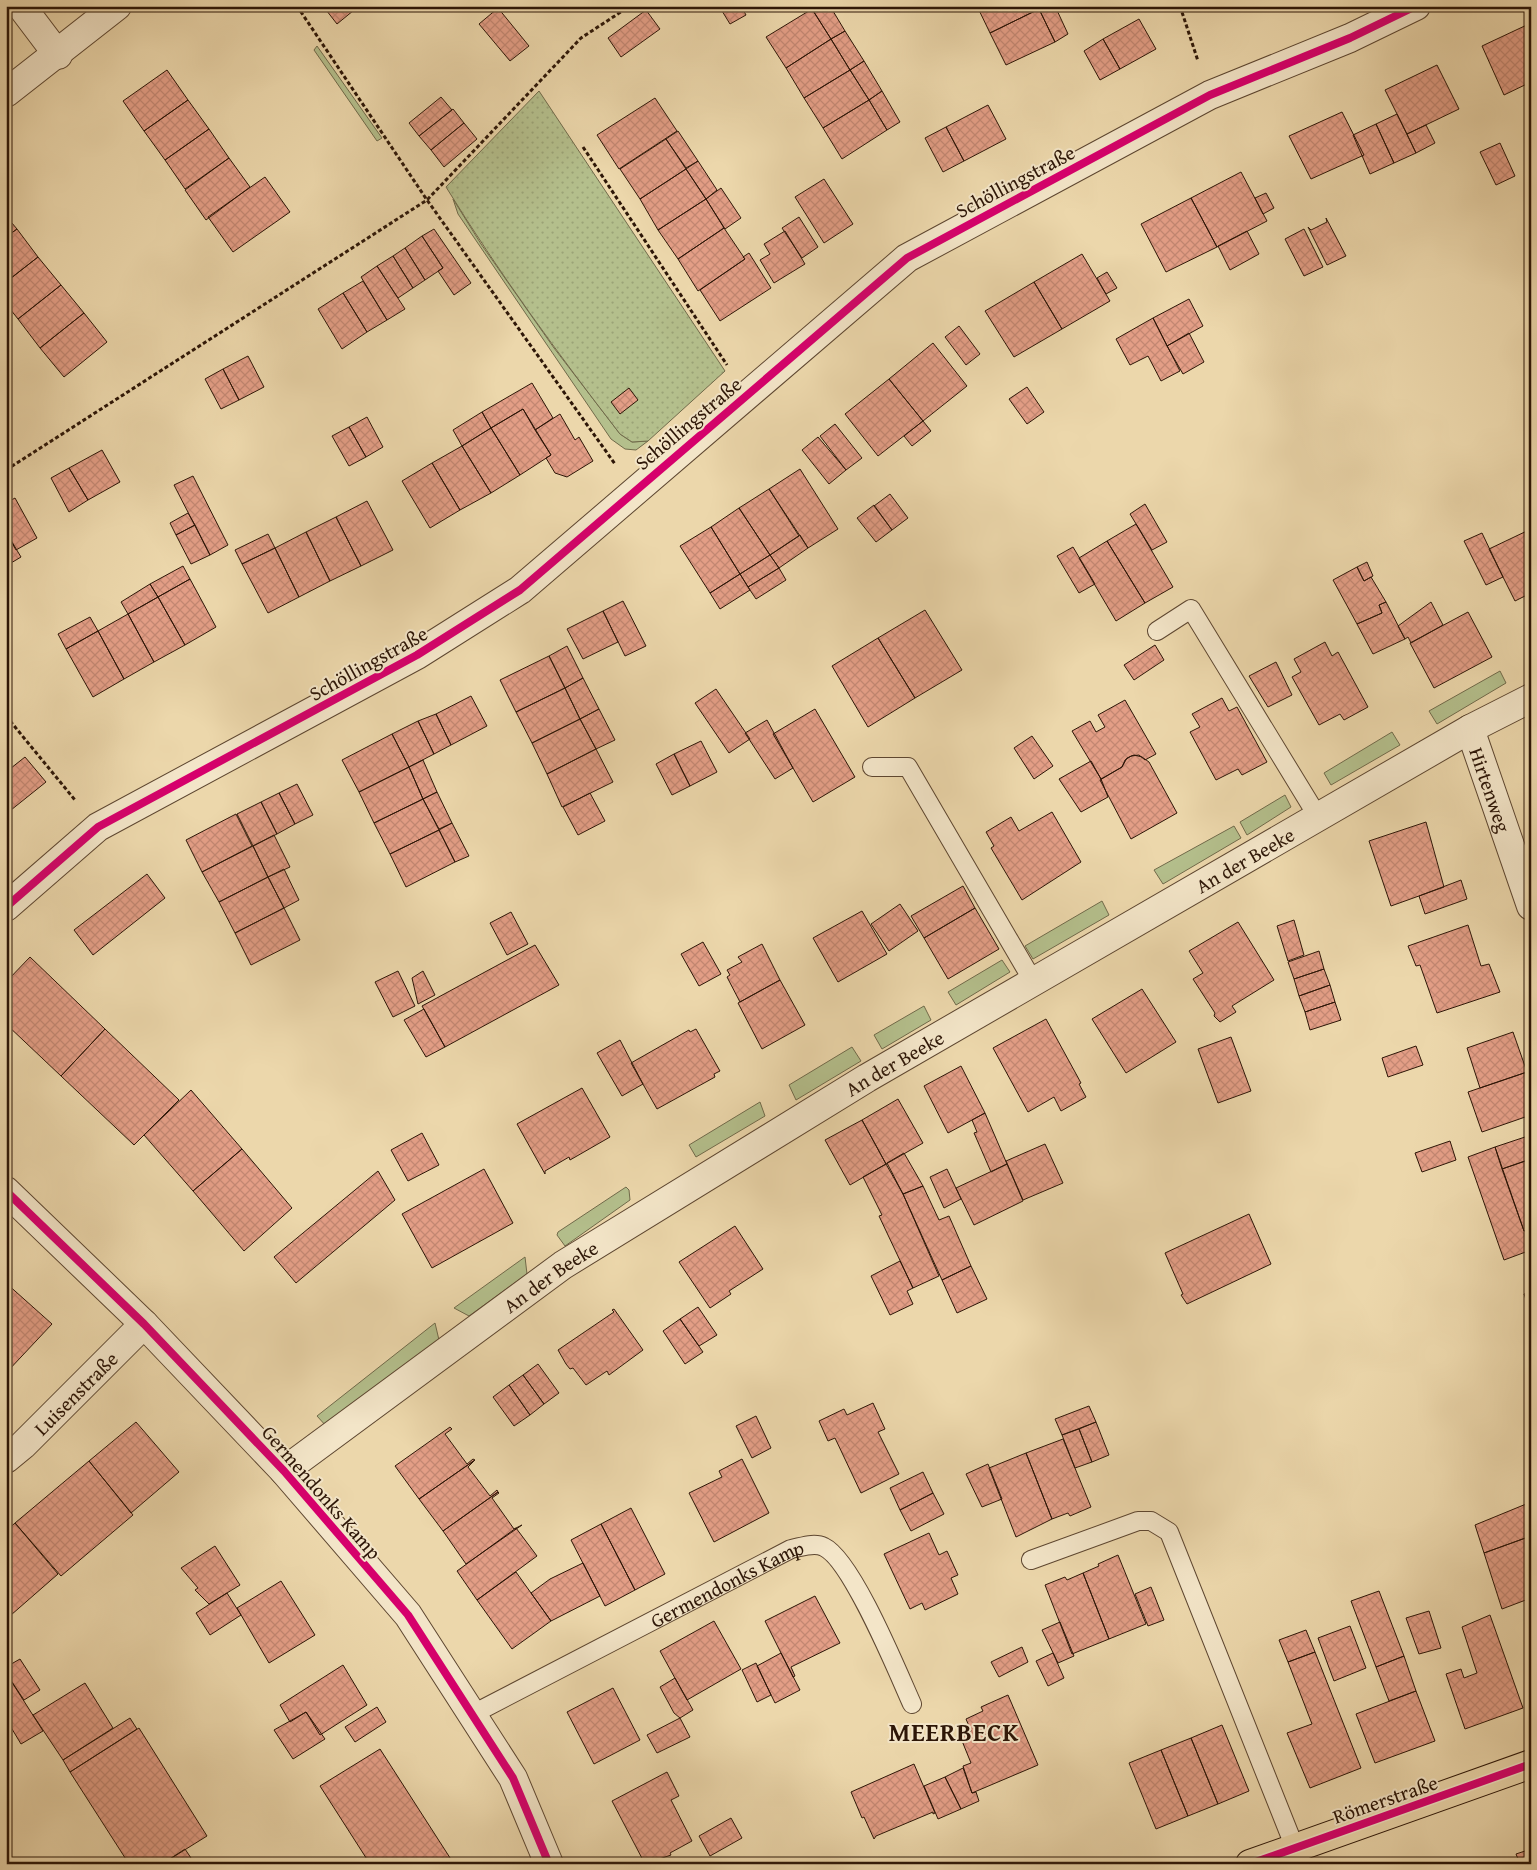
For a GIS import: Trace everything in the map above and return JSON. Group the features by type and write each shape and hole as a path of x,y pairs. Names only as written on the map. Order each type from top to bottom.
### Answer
{"main road":[{"name":"Römerstraße","path":"1250,1864 1531,1764"}],"street":[{"path":"21,6 58,55"},
{"path":"6,93 58,55 117,6"},
{"name":"Schöllingstraße","path":"6,907 98,827 417,656 520,590 907,258 1210,95 1350,38 1416,6"},
{"name":"An der Beeke","path":"284,1471 563,1265 867,1078 1470,729 1531,698"},
{"name":"Hirtenweg","path":"1470,729 1531,906"},
{"name":"Germendonks Kamp","path":"6,1191 144,1324 284,1471 408,1614 513,1778 549,1864"},
{"name":"Luisenstraße","path":"6,1459 23,1446 144,1324"}],"lane":[{"path":"1157,631 1192,608 1318,816"},
{"path":"872,767 908,766 1033,981"},
{"path":"1031,1560 1138,1521 1151,1520 1169,1532 1295,1848"},
{"name":"Germendonks Kamp","path":"473,1714 791,1549 814,1545 826,1548 850,1575 876,1625 912,1704"}],"path":[{"path":"297,6 427,200 634,491"},
{"path":"6,470 427,200 581,38 630,6"},
{"path":"1180,6 1210,95"},
{"path":"583,147 746,395"},
{"path":"6,716 98,827"}],"green space":[{"path":"317,46 382,138 377,141 314,50"},
{"path":"539,91 725,371 648,441 632,442 620,434 530,313 446,187"},
{"path":"453,199 481,244 554,348 620,434 632,442 648,441 636,450 625,449 611,439 458,214"},
{"path":"1500,671 1506,683 1437,724 1429,711"},
{"path":"1392,732 1400,745 1331,785 1324,773"},
{"path":"1285,795 1291,807 1247,835 1240,822"},
{"path":"1234,826 1241,838 1163,884 1154,870"},
{"path":"1102,901 1109,915 1033,959 1025,946"},
{"path":"1002,960 1010,972 956,1005 948,992"},
{"path":"924,1006 931,1020 882,1049 874,1035"},
{"path":"852,1047 861,1061 796,1100 789,1085"},
{"path":"760,1102 765,1116 696,1157 689,1145"},
{"path":"626,1187 629,1190 630,1200 565,1246 557,1235 558,1232"},
{"path":"525,1257 527,1274 469,1316 454,1308"},
{"path":"435,1323 439,1340 327,1427 317,1416"}],"building":[{"path":"323,6 359,6 337,24"},
{"path":"719,6 741,6 746,15 730,24"},
{"path":"816,6 830,6 845,31 831,39 812,9"},
{"path":"977,6 1037,6 1039,9 990,33"},
{"path":"1045,6 1055,6 1068,34 1055,42 1039,9"},
{"path":"498,8 529,46 510,61 479,24"},
{"path":"812,9 831,39 786,68 766,37"},
{"path":"1039,9 1055,42 1006,65 990,33"},
{"path":"646,10 660,29 621,57 608,38"},
{"path":"1139,19 1156,49 1120,69 1103,39"},
{"path":"1531,23 1531,82 1504,95 1482,46"},
{"path":"845,31 864,61 850,70 831,39"},
{"path":"831,39 850,70 804,98 786,68"},
{"path":"1103,39 1120,69 1100,80 1084,51"},
{"path":"864,61 882,91 869,100 850,70"},
{"path":"1437,65 1459,109 1407,134 1385,90"},
{"path":"167,70 188,100 144,131 123,101"},
{"path":"850,70 869,100 823,128 804,98"},
{"path":"882,91 900,122 887,130 869,100"},
{"path":"441,97 452,110 419,136 409,123"},
{"path":"655,98 677,131 619,169 597,135"},
{"path":"188,100 209,129 165,160 144,131"},
{"path":"869,100 887,130 842,159 823,128"},
{"path":"988,105 1006,139 964,161 946,127"},
{"path":"453,109 464,123 431,150 419,136"},
{"path":"1342,112 1364,155 1311,179 1289,136"},
{"path":"1397,114 1416,153 1394,163 1376,124"},
{"path":"464,123 477,139 444,167 431,150"},
{"path":"1376,124 1394,163 1370,174 1353,135"},
{"path":"1426,125 1435,143 1416,153 1407,134"},
{"path":"946,127 964,161 943,172 925,138"},
{"path":"209,129 229,158 185,189 165,160"},
{"path":"678,131 698,161 686,168 666,139"},
{"path":"666,139 686,169 640,199 620,169"},
{"path":"1500,143 1515,176 1496,185 1480,152"},
{"path":"229,158 250,187 206,220 185,190"},
{"path":"698,161 717,190 706,199 686,169"},
{"path":"686,169 706,199 658,230 640,199"},
{"path":"1241,172 1267,221 1217,247 1191,198"},
{"path":"265,177 290,212 233,252 208,217"},
{"path":"824,179 853,224 824,243 795,197"},
{"path":"721,188 741,218 725,229 706,199"},
{"path":"1266,193 1274,208 1263,214 1255,198"},
{"path":"1191,198 1217,247 1166,272 1141,224"},
{"path":"706,199 724,228 678,259 658,230"},
{"path":"6,216 17,229 6,237"},
{"path":"799,217 818,247 802,258 782,228"},
{"path":"1326,218 1346,256 1327,265 1308,227 1311,230 1327,222"},
{"path":"724,228 745,259 698,291 678,259"},
{"path":"17,229 38,257 6,282 6,237"},
{"path":"434,229 471,283 454,295 438,271 443,268 422,236"},
{"path":"1304,229 1323,267 1304,276 1285,239"},
{"path":"785,231 805,264 774,283 760,260 770,254 764,244"},
{"path":"1247,231 1259,254 1230,270 1218,246"},
{"path":"422,236 443,268 425,280 405,248"},
{"path":"405,248 425,280 413,288 393,256"},
{"path":"749,253 771,288 720,321 700,290 745,259 743,257"},
{"path":"1082,254 1110,301 1062,329 1034,282"},
{"path":"393,256 413,288 398,298 377,266"},
{"path":"38,257 61,285 18,319 6,304 6,282"},
{"path":"377,266 405,309 387,320 361,277"},
{"path":"1107,272 1117,288 1106,294 1097,278"},
{"path":"363,281 387,320 367,332 343,293"},
{"path":"1034,282 1062,329 1014,357 985,311"},
{"path":"61,285 84,313 40,348 18,319"},
{"path":"343,293 367,332 342,349 318,309"},
{"path":"1189,299 1203,326 1167,346 1153,318"},
{"path":"84,313 107,342 64,377 40,348"},
{"path":"1153,318 1180,371 1161,381 1148,356 1130,365 1116,339"},
{"path":"959,326 980,354 966,365 945,337"},
{"path":"1189,333 1204,362 1183,374 1167,346"},
{"path":"933,343 967,386 923,421 889,379"},
{"path":"248,356 264,387 239,400 223,369"},
{"path":"223,369 239,400 221,409 205,379"},
{"path":"889,379 923,421 878,456 845,414"},
{"path":"532,383 553,418 535,430 523,409 491,428 482,412"},
{"path":"1027,387 1044,412 1027,424 1009,399"},
{"path":"629,388 638,400 620,414 611,402"},
{"path":"523,409 551,455 520,475 491,428"},
{"path":"482,412 491,428 462,446 453,430"},
{"path":"560,414 575,440 579,437 593,461 567,477 555,473 546,458 551,455 535,430"},
{"path":"367,417 383,447 366,457 349,427"},
{"path":"923,421 931,431 912,446 904,436"},
{"path":"835,424 862,458 846,470 820,436"},
{"path":"349,427 366,457 349,466 332,436"},
{"path":"491,428 520,475 491,493 462,446"},
{"path":"818,437 846,470 829,484 802,450"},
{"path":"462,446 491,493 460,510 432,463"},
{"path":"102,450 120,482 88,500 69,468"},
{"path":"432,463 460,510 430,528 402,481"},
{"path":"69,468 88,500 69,512 51,478"},
{"path":"800,469 838,529 808,548 769,489"},
{"path":"193,476 228,545 210,555 174,485"},
{"path":"769,489 799,536 770,555 739,508"},
{"path":"890,494 908,518 892,530 874,506"},
{"path":"15,498 37,538 16,550 6,532 6,503"},
{"path":"367,501 393,550 361,566 336,517"},
{"path":"1145,504 1167,542 1152,550 1130,514"},
{"path":"874,505 892,530 876,542 857,518"},
{"path":"739,508 770,555 740,574 711,527"},
{"path":"188,513 195,525 176,535 170,523"},
{"path":"336,517 361,566 330,581 306,532"},
{"path":"1136,524 1173,587 1145,603 1107,541"},
{"path":"195,525 210,555 191,564 176,535"},
{"path":"711,527 740,574 710,593 680,546"},
{"path":"1531,529 1531,593 1515,601 1489,549"},
{"path":"6,532 21,557 6,566"},
{"path":"306,532 330,581 299,597 275,548"},
{"path":"1482,533 1503,577 1486,585 1464,541"},
{"path":"268,534 275,548 242,564 235,550"},
{"path":"800,535 808,548 779,568 770,555"},
{"path":"1107,541 1145,603 1116,621 1079,558"},
{"path":"1073,547 1095,584 1079,593 1057,556"},
{"path":"275,548 299,597 268,613 242,564"},
{"path":"770,555 779,568 748,587 740,574"},
{"path":"1367,562 1373,576 1364,581 1357,567"},
{"path":"183,566 190,579 158,597 150,584"},
{"path":"1357,567 1364,581 1371,577 1386,602 1379,605 1382,613 1357,624 1333,580"},
{"path":"779,568 786,580 756,599 748,587"},
{"path":"740,574 750,590 720,609 710,593"},
{"path":"190,579 216,627 185,645 158,597"},
{"path":"150,584 158,597 128,614 121,602"},
{"path":"158,597 185,645 154,662 128,614"},
{"path":"623,601 646,646 625,656 603,611"},
{"path":"1386,602 1405,639 1373,654 1357,624 1382,613 1379,605"},
{"path":"1431,602 1443,625 1411,643 1408,637 1405,639 1398,626"},
{"path":"925,610 962,670 915,698 878,638"},
{"path":"603,611 618,642 583,659 567,629"},
{"path":"1468,612 1492,657 1434,688 1410,643"},
{"path":"128,614 154,662 124,679 98,631"},
{"path":"90,617 98,631 66,649 58,634"},
{"path":"98,631 124,679 93,697 66,649"},
{"path":"878,638 915,698 868,727 832,666"},
{"path":"1325,642 1332,656 1338,652 1368,707 1344,720 1340,714 1319,725 1292,677 1301,672 1294,659"},
{"path":"1155,645 1164,660 1134,680 1124,665"},
{"path":"567,646 583,678 565,688 549,656"},
{"path":"549,656 565,688 516,712 500,680"},
{"path":"1276,662 1292,695 1268,707 1249,676"},
{"path":"583,678 599,709 580,719 565,688"},
{"path":"565,688 580,719 532,743 516,712"},
{"path":"716,689 750,739 729,753 695,703"},
{"path":"471,696 487,726 451,745 436,714"},
{"path":"1222,698 1229,711 1237,707 1267,762 1242,775 1238,769 1216,780 1190,732 1200,727 1192,714"},
{"path":"1125,700 1156,754 1145,760 1139,755 1131,756 1125,760 1122,767 1101,779 1072,731 1090,721 1096,732 1105,727 1098,715"},
{"path":"599,709 615,740 596,749 580,719"},
{"path":"815,709 855,777 813,802 773,734"},
{"path":"436,714 451,745 434,754 418,721"},
{"path":"580,719 596,749 547,774 532,743"},
{"path":"767,720 793,768 775,779 745,733"},
{"path":"418,721 434,754 409,767 392,734"},
{"path":"392,734 409,767 359,792 342,760"},
{"path":"1032,736 1053,766 1034,779 1014,748"},
{"path":"701,741 717,772 690,786 674,754"},
{"path":"596,749 613,782 562,807 547,774"},
{"path":"674,754 690,786 672,795 656,764"},
{"path":"1134,755 1142,757 1149,762 1177,813 1131,839 1100,780 1122,767 1127,758"},
{"path":"25,757 46,782 6,814 6,772"},
{"path":"423,760 437,792 423,799 409,767"},
{"path":"1091,761 1108,797 1081,812 1059,779"},
{"path":"409,767 423,799 374,823 359,792"},
{"path":"297,784 313,815 295,824 279,793"},
{"path":"437,792 452,823 439,829 423,799"},
{"path":"279,793 295,824 277,834 261,802"},
{"path":"590,793 605,821 578,835 563,807"},
{"path":"423,799 439,830 390,854 374,823"},
{"path":"261,802 277,834 253,846 237,814"},
{"path":"1052,812 1081,862 1022,900 991,848 994,846 986,832 1011,817 1019,831"},
{"path":"236,814 252,846 202,872 186,840"},
{"path":"1426,822 1444,887 1391,906 1369,841"},
{"path":"452,823 469,856 455,862 439,830"},
{"path":"439,830 455,862 406,887 390,854"},
{"path":"274,835 290,867 268,877 253,846"},
{"path":"253,846 268,877 219,902 202,872"},
{"path":"284,869 299,900 284,908 268,877"},
{"path":"147,874 165,898 93,955 74,930"},
{"path":"268,877 284,908 235,933 219,902"},
{"path":"1461,880 1467,899 1425,914 1419,896"},
{"path":"963,886 975,908 924,938 911,916"},
{"path":"900,904 918,931 889,951 871,924"},
{"path":"284,908 300,940 251,965 235,933"},
{"path":"975,908 999,949 948,979 924,938"},
{"path":"862,911 887,954 838,982 813,938"},
{"path":"511,912 528,944 507,955 490,923"},
{"path":"1294,920 1304,955 1288,961 1277,926"},
{"path":"1238,922 1274,980 1232,1006 1236,1012 1220,1022 1214,1016 1215,1013 1193,979 1203,973 1189,951"},
{"path":"1468,925 1481,966 1489,964 1500,992 1437,1013 1420,965 1416,966 1408,946"},
{"path":"703,942 721,974 699,986 681,954"},
{"path":"762,944 780,980 740,1002 727,977 730,975 727,970 742,962 738,957"},
{"path":"535,945 559,985 445,1047 422,1006"},
{"path":"1319,951 1324,969 1294,979 1288,962"},
{"path":"30,957 105,1029 61,1076 6,1024 6,982"},
{"path":"1324,969 1330,985 1299,996 1294,979"},
{"path":"398,971 415,1006 393,1017 375,982"},
{"path":"423,971 435,995 418,1004 412,978"},
{"path":"780,980 805,1025 762,1049 738,1003"},
{"path":"1330,985 1335,1002 1305,1012 1299,996"},
{"path":"1142,989 1176,1042 1126,1073 1092,1019"},
{"path":"1335,1002 1341,1020 1310,1030 1305,1012"},
{"path":"424,1009 445,1047 426,1057 404,1020"},
{"path":"1046,1019 1081,1083 1079,1084 1086,1097 1061,1111 1054,1097 1028,1112 993,1048"},
{"path":"105,1029 179,1100 134,1145 61,1076"},
{"path":"696,1029 720,1071 714,1074 715,1077 657,1109 631,1063 689,1030 690,1032"},
{"path":"1513,1032 1527,1072 1480,1088 1467,1048"},
{"path":"1231,1037 1251,1091 1218,1103 1198,1049"},
{"path":"620,1040 643,1084 622,1096 597,1053"},
{"path":"1416,1046 1423,1065 1388,1077 1382,1058"},
{"path":"961,1066 985,1113 948,1133 924,1086"},
{"path":"1527,1072 1531,1083 1531,1115 1482,1132 1468,1092"},
{"path":"582,1088 610,1137 570,1160 569,1157 545,1171 545,1174 517,1124"},
{"path":"191,1090 242,1149 193,1191 144,1135"},
{"path":"898,1099 923,1143 886,1164 862,1120"},
{"path":"985,1113 1007,1164 991,1172 974,1133 977,1132 972,1120"},
{"path":"862,1120 886,1164 850,1185 825,1140"},
{"path":"422,1133 439,1165 408,1181 391,1150"},
{"path":"1531,1135 1531,1159 1502,1169 1495,1147"},
{"path":"1450,1141 1456,1160 1422,1172 1415,1153"},
{"path":"1045,1144 1063,1183 1023,1200 1006,1161"},
{"path":"1495,1147 1524,1231 1531,1228 1531,1250 1504,1260 1468,1157"},
{"path":"242,1149 292,1208 244,1251 193,1191"},
{"path":"904,1153 923,1186 903,1194 887,1163"},
{"path":"1531,1159 1531,1228 1524,1231 1502,1169"},
{"path":"886,1164 903,1194 939,1276 913,1288 879,1216 882,1215 863,1177"},
{"path":"1007,1164 1023,1201 974,1225 956,1188"},
{"path":"484,1169 513,1223 432,1268 402,1214"},
{"path":"947,1169 961,1199 944,1208 930,1177"},
{"path":"378,1171 395,1200 296,1283 274,1257"},
{"path":"923,1186 939,1220 949,1216 971,1266 942,1280 903,1194"},
{"path":"1249,1214 1271,1264 1187,1304 1181,1295 1183,1294 1165,1253"},
{"path":"735,1226 763,1269 729,1291 731,1294 710,1308 679,1262"},
{"path":"900,1261 913,1288 907,1291 913,1304 890,1315 871,1276"},
{"path":"971,1266 987,1299 957,1313 942,1280"},
{"path":"6,1283 52,1324 6,1373"},
{"path":"1531,1292 1531,1314 1524,1294"},
{"path":"698,1307 717,1335 699,1346 680,1319"},
{"path":"614,1309 643,1350 609,1375 607,1371 586,1385 573,1368 570,1369 566,1364 558,1350 614,1312 612,1310"},
{"path":"680,1319 703,1352 685,1364 663,1331"},
{"path":"538,1364 559,1393 544,1404 523,1375"},
{"path":"523,1375 544,1404 530,1415 509,1385"},
{"path":"509,1385 530,1415 514,1426 493,1397"},
{"path":"873,1403 885,1429 878,1432 899,1474 861,1493 835,1438 828,1441 819,1421 844,1409 847,1415"},
{"path":"1089,1406 1096,1422 1062,1435 1055,1419"},
{"path":"756,1416 771,1448 752,1458 736,1426"},
{"path":"136,1422 179,1472 131,1513 89,1461"},
{"path":"1096,1422 1109,1455 1092,1462 1079,1429"},
{"path":"450,1427 452,1429 445,1434 467,1464 473,1459 475,1460 419,1499 395,1466"},
{"path":"1079,1429 1092,1462 1075,1468 1062,1435"},
{"path":"1063,1439 1091,1507 1070,1516 1068,1513 1052,1519 1026,1453"},
{"path":"1026,1453 1052,1519 1016,1537 989,1468"},
{"path":"742,1459 769,1513 714,1542 689,1493 722,1477 719,1471"},
{"path":"475,1460 468,1467 490,1496 497,1490 498,1492 443,1531 419,1499"},
{"path":"89,1461 133,1515 61,1576 15,1523"},
{"path":"988,1464 1002,1499 982,1507 966,1474"},
{"path":"923,1472 933,1493 900,1510 890,1488"},
{"path":"498,1492 492,1498 514,1529 522,1525 466,1564 443,1531"},
{"path":"933,1493 944,1514 911,1531 900,1510"},
{"path":"1531,1502 1531,1536 1484,1553 1475,1525"},
{"path":"631,1508 665,1574 635,1590 601,1524"},
{"path":"15,1523 58,1574 11,1615 6,1610 6,1531"},
{"path":"601,1524 635,1590 605,1606 571,1540"},
{"path":"516,1528 537,1556 477,1600 457,1571"},
{"path":"929,1533 939,1555 947,1551 958,1575 951,1578 958,1594 925,1610 922,1603 910,1609 884,1554"},
{"path":"1531,1536 1531,1598 1502,1609 1484,1553"},
{"path":"215,1546 240,1585 209,1604 195,1590 198,1588 181,1568"},
{"path":"1118,1555 1146,1624 1109,1639 1083,1573"},
{"path":"583,1563 600,1596 551,1621 531,1593 550,1579"},
{"path":"516,1572 551,1621 512,1649 477,1600"},
{"path":"1083,1573 1109,1639 1072,1654 1045,1585 1065,1577 1067,1580"},
{"path":"281,1581 315,1635 269,1663 237,1608"},
{"path":"1151,1587 1164,1620 1148,1626 1135,1594"},
{"path":"1379,1591 1404,1656 1376,1667 1351,1601"},
{"path":"227,1593 241,1615 210,1635 196,1613"},
{"path":"815,1596 840,1643 791,1667 795,1676 793,1677 765,1621"},
{"path":"1429,1611 1441,1648 1419,1654 1406,1618"},
{"path":"1490,1615 1523,1708 1465,1729 1446,1674 1461,1669 1464,1678 1477,1673 1462,1627"},
{"path":"714,1621 741,1669 687,1700 660,1651"},
{"path":"1060,1622 1074,1656 1058,1663 1042,1630"},
{"path":"1350,1626 1366,1668 1334,1681 1318,1638"},
{"path":"1306,1630 1315,1652 1288,1662 1279,1640"},
{"path":"1022,1647 1028,1662 999,1677 991,1662"},
{"path":"1315,1652 1361,1768 1310,1788 1287,1733 1312,1724 1288,1662"},
{"path":"781,1653 800,1690 775,1703 757,1666"},
{"path":"1053,1653 1064,1678 1048,1686 1036,1661"},
{"path":"1404,1656 1416,1691 1389,1701 1376,1667"},
{"path":"20,1659 40,1690 24,1700 6,1673 6,1667"},
{"path":"756,1663 771,1695 757,1702 742,1670"},
{"path":"343,1665 367,1705 320,1735 306,1712 290,1722 280,1705"},
{"path":"6,1673 43,1731 21,1744 6,1719"},
{"path":"675,1678 693,1710 680,1718 674,1713 660,1687"},
{"path":"85,1683 113,1728 63,1760 33,1715"},
{"path":"613,1688 640,1740 594,1764 567,1712"},
{"path":"1416,1691 1435,1741 1375,1763 1356,1714"},
{"path":"1008,1695 1038,1765 972,1793 963,1766 971,1763 960,1736 971,1731 966,1719 983,1711 981,1707"},
{"path":"377,1707 386,1722 355,1742 345,1727"},
{"path":"306,1712 325,1739 293,1759 274,1730"},
{"path":"130,1718 137,1729 70,1772 63,1760"},
{"path":"680,1718 690,1737 657,1753 647,1735"},
{"path":"1222,1725 1249,1791 1218,1804 1191,1738"},
{"path":"139,1728 207,1836 162,1864 129,1864 70,1772"},
{"path":"1191,1738 1218,1804 1188,1816 1161,1750"},
{"path":"380,1749 454,1864 370,1864 320,1786"},
{"path":"1161,1750 1188,1816 1156,1829 1129,1763"},
{"path":"914,1764 935,1813 933,1814 933,1812 876,1836 874,1839 864,1817 862,1818 851,1792"},
{"path":"963,1768 972,1793 976,1792 979,1801 961,1809 945,1777"},
{"path":"667,1772 679,1796 671,1800 692,1841 670,1853 671,1855 645,1864 612,1801"},
{"path":"945,1777 961,1809 938,1819 924,1786"},
{"path":"731,1818 742,1838 710,1856 699,1836"},
{"path":"185,1849 195,1864 162,1864"},
{"path":"1531,1849 1531,1864 1520,1864 1516,1854"}],"cycle path":[{"path":"6,907 98,827 417,655 520,590 907,258 1210,95 1350,38 1416,6"},
{"path":"6,1191 144,1324 284,1471 408,1615 513,1778 549,1864"},
{"path":"1250,1864 1531,1764"}],"district":[{"name":"MEERBECK","path":"954,1732"}]}
